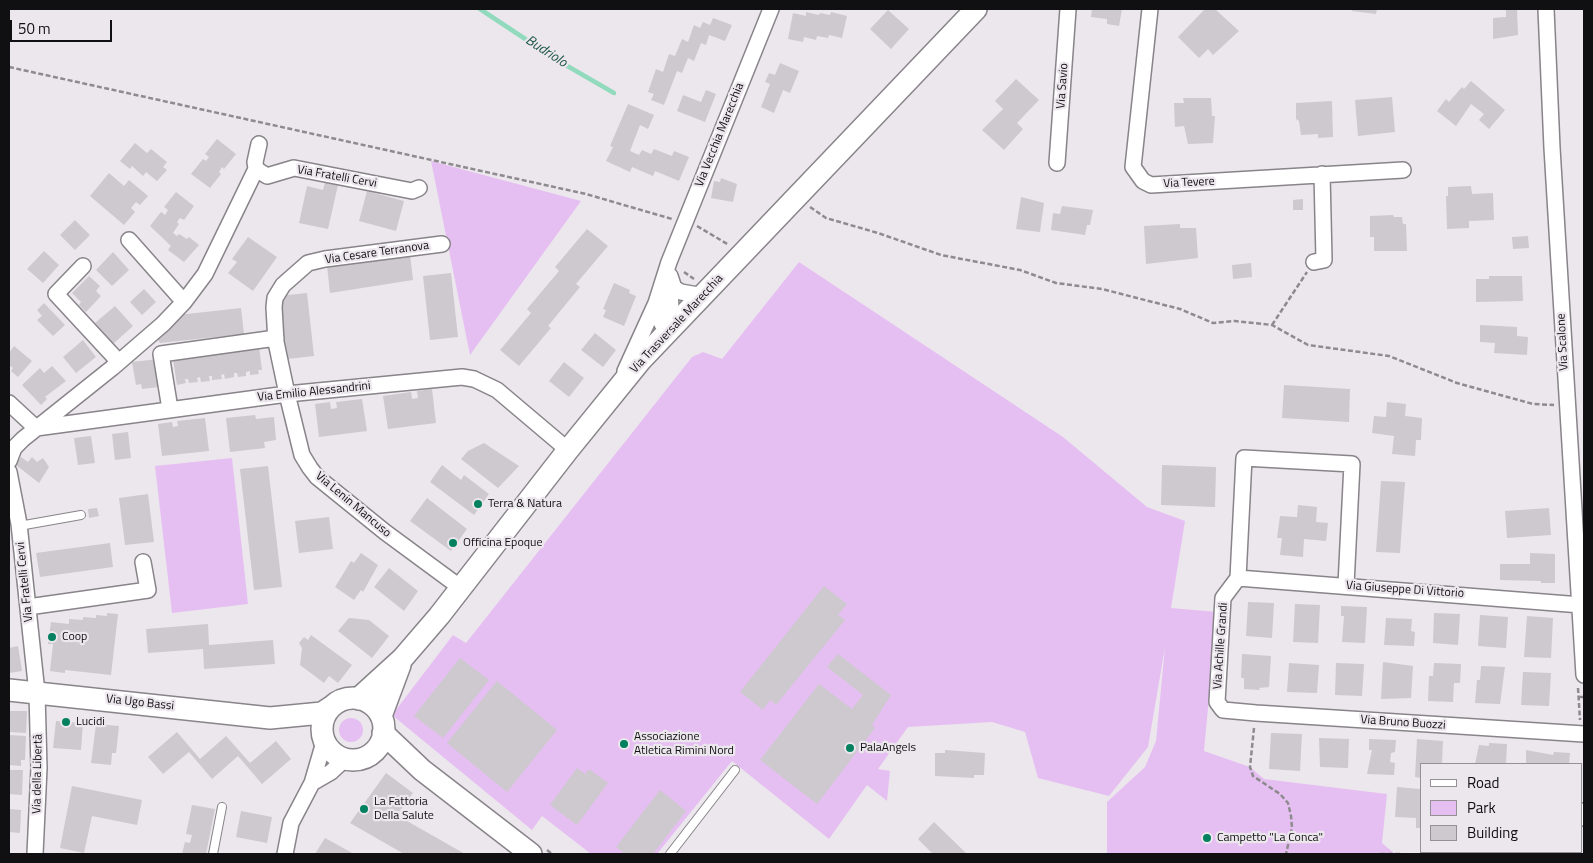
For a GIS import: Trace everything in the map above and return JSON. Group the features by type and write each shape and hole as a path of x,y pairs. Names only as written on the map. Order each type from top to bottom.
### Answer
{"street":[{"name":"Via Vecchia Marecchia","path":"617,390 656,302 674,270 771,9"},
{"name":"Via Trasversale Marecchia","path":"358,699 402,659 568,450 617,390 670,330 703,286 976,9"},
{"name":"Via Savio","path":"1057,163 1068,9"},
{"name":"Via Tevere","path":"1150,9 1133,167 1137,176 1151,185 1403,170"},
{"name":"Via Scalone","path":"1546,9 1567,406 1579,496 1584,675"},
{"path":"9,461 14,448 36,428 119,362 184,302 204,274 256,169 255,162 259,144"},
{"name":"Via Fratelli Cervi","path":"256,169 267,176 294,168 412,191 419,188"},
{"path":"1319,261 1322,174"},
{"path":"129,240 184,302"},
{"name":"Via Cesare Terranova","path":"287,394 276,338 274,306 275,298 283,285 308,263 325,259 442,244"},
{"path":"84,266 56,294 119,362"},
{"name":"Via Vecchia Marecchia","path":"670,330 674,270"},
{"path":"674,270 674,288 681,292 698,295 703,286"},
{"path":"656,302 656,312 662,324 670,330"},
{"path":"170,409 161,354 276,338"},
{"name":"Via Emilio Alessandrini","path":"36,428 287,394 454,378 474,378 509,399 568,450"},
{"name":"Via Lenin Mancuso","path":"287,394 302,455 317,477 385,532 460,588"},
{"path":"9,403 36,428"},
{"name":"Via Achille Grandi","path":"1223,710 1218,702 1224,598 1235,581 1244,458 1352,464 1346,585"},
{"name":"Via Fratelli Cervi","path":"9,472 19,526 37,693"},
{"path":"28,607 148,590 143,562"},
{"name":"Via Giuseppe Di Vittorio","path":"1235,581 1346,585 1581,605"},
{"name":"Via Trasversale Marecchia","path":"382,724 402,659"},
{"name":"Via Ugo Bassi","path":"9,690 270,718 322,713 331,707"},
{"name":"Via della Libertà","path":"35,854 39,768 37,693"},
{"path":"285,854 291,823 312,783 323,738 322,724 331,707 339,701 358,699 375,708 382,724 422,770 531,854"},
{"name":"Via Bruno Buozzi","path":"1223,710 1582,728"},
{"name":"Via Ugo Bassi","path":"270,718 323,738"},
{"path":"369,756 381,742 382,724"},
{"path":"323,738 336,756 345,760 369,756 396,761 422,770"},
{"path":"312,783 331,772 345,760"},
{"path":"1583,814 1584,809"}],"lane":[{"path":"19,526 82,514"},
{"path":"670,854 735,770"},
{"path":"213,854 222,807"}],"path":[{"path":"9,67 586,194 676,220"},
{"path":"807,204 826,218 878,233 941,256 1020,270 1056,283 1102,289 1180,309 1213,323 1235,321 1272,325 1308,345 1389,356 1457,383 1533,404 1567,406"},
{"path":"694,224 731,246"},
{"path":"1272,325 1319,261"},
{"path":"674,270 703,286"},
{"path":"1582,728 1578,697 1584,697"},
{"path":"1256,713 1250,767 1253,776 1280,794 1288,803 1292,828 1286,854"},
{"path":"1380,854 1403,854"}],"green space":[{"path":"431,161 581,201 470,355"},
{"path":"799,262 1063,437 1147,507 1185,521 1171,608 1217,612 1204,751 1250,767 1264,779 1387,794 1382,843 1395,854 1107,854 1107,802 1145,767 1156,741 1165,647 1148,747 1109,796 1038,778 1025,732 992,722 908,727 878,769 890,771 887,801 867,785 829,839 732,761 657,854 591,854 542,816 532,830 392,715 453,635 466,643 692,357 703,352 722,359"},
{"path":"232,458 248,604 172,613 155,466"},
{"path":"351,718 360,721 363,730 360,739 351,742 342,739 339,730 342,721"}],"building":[{"path":"1092,9 1122,9 1119,26 1107,24 1107,19 1091,17"},
{"path":"1205,9 1215,9 1239,31 1213,55 1208,49 1199,58 1178,37"},
{"path":"1353,9 1377,9 1376,14 1352,11"},
{"path":"1506,9 1517,9 1518,35 1493,39 1493,18 1506,17"},
{"path":"888,10 909,29 891,49 870,29"},
{"path":"806,12 830,15 831,12 847,16 842,38 829,35 828,38 817,36 816,40 804,37 803,42 788,39 793,13 806,16"},
{"path":"713,18 732,25 725,41 709,35 706,45 701,43 694,61 688,58 682,73 677,71 664,105 651,100 654,94 648,92 656,69 663,72 669,54 675,56 682,39 688,42 694,25 700,28 703,22 710,25"},
{"path":"780,63 799,71 790,93 783,90 774,113 761,107 770,84 765,82 769,73 775,75"},
{"path":"1016,79 1039,100 1017,123 1023,129 1004,150 982,130 1003,109 995,101"},
{"path":"1471,81 1505,110 1489,129 1479,120 1484,114 1471,104 1456,126 1437,111 1446,99 1449,102 1462,87 1464,89"},
{"path":"706,90 716,94 705,122 677,111 683,95 701,102"},
{"path":"1392,97 1395,132 1358,136 1355,100"},
{"path":"1183,98 1211,98 1212,116 1215,116 1213,143 1188,144 1184,126 1175,127 1174,103 1184,103"},
{"path":"1332,101 1333,137 1318,138 1318,134 1301,135 1299,121 1296,119 1296,103"},
{"path":"628,104 654,115 648,129 640,125 630,151 639,155 642,150 651,154 654,149 672,156 674,151 689,157 679,181 655,171 653,176 632,167 630,172 606,161 613,147 610,146"},
{"path":"217,139 236,154 224,169 222,167 219,172 221,174 210,188 191,174 203,159 206,161 209,157 205,154"},
{"path":"135,143 147,153 151,149 167,162 163,167 167,170 157,181 146,172 143,176 132,166 130,169 120,161"},
{"path":"109,173 124,186 129,180 148,196 140,205 136,202 131,208 135,212 124,225 90,196"},
{"path":"721,178 737,184 733,202 711,198 714,181 720,182"},
{"path":"325,182 338,185 328,229 299,223 307,186 323,190"},
{"path":"1471,186 1472,194 1493,193 1494,220 1469,221 1469,228 1447,229 1446,196 1448,196 1448,187"},
{"path":"367,191 404,201 396,231 359,221"},
{"path":"176,192 194,206 184,220 180,218 177,222 179,224 173,233 187,239 189,237 199,245 184,262 168,250 171,246 150,226 161,212 165,215 168,210 164,207"},
{"path":"1021,197 1044,203 1040,232 1016,229"},
{"path":"1303,199 1303,210 1293,210 1293,200"},
{"path":"1062,206 1093,210 1090,225 1087,225 1085,235 1051,230 1053,213 1060,214"},
{"path":"1393,215 1394,217 1402,217 1403,224 1406,224 1407,251 1374,251 1374,237 1370,237 1370,216"},
{"path":"75,220 90,235 75,250 60,235"},
{"path":"1180,224 1180,228 1196,228 1198,258 1146,264 1144,226"},
{"path":"587,229 608,246 576,284 580,287 548,326 551,328 519,366 500,350 531,313 527,309 559,271 555,267"},
{"path":"1528,236 1529,248 1513,249 1512,237"},
{"path":"248,237 277,257 253,291 228,273 237,262 232,259"},
{"path":"44,251 59,265 43,283 27,269"},
{"path":"113,252 129,270 112,286 96,270"},
{"path":"410,254 413,280 330,293 327,266"},
{"path":"1251,263 1252,277 1233,279 1232,265"},
{"path":"451,273 458,337 430,340 423,276"},
{"path":"89,276 100,286 96,291 101,296 86,312 79,305 81,302 72,293"},
{"path":"1489,276 1522,276 1523,301 1476,302 1476,279 1489,279"},
{"path":"614,283 630,290 629,293 636,296 624,326 603,317 606,310 603,309"},
{"path":"144,289 156,302 142,315 130,302"},
{"path":"307,293 314,356 287,359 279,296"},
{"path":"44,303 65,325 53,336 37,320 42,316 37,310"},
{"path":"115,306 133,326 113,344 95,323"},
{"path":"241,308 244,334 160,343 156,337 173,321 178,320 178,315"},
{"path":"1480,325 1517,327 1517,336 1528,337 1527,355 1494,353 1495,343 1480,342"},
{"path":"595,333 616,350 603,367 581,350"},
{"path":"83,340 96,357 76,373 63,357"},
{"path":"14,346 32,361 18,377 11,371 13,368 9,365 9,353"},
{"path":"259,347 262,370 258,370 259,374 250,375 250,371 246,372 246,376 238,377 237,373 234,373 234,377 225,379 224,374 221,375 222,379 212,380 212,376 209,376 210,381 201,382 200,377 197,378 198,382 189,383 188,379 185,379 186,383 177,385 173,359"},
{"path":"158,359 161,380 158,381 159,387 142,389 141,384 136,385 132,362"},
{"path":"564,362 584,378 569,397 549,381"},
{"path":"52,366 66,381 45,397 47,399 41,405 22,385 40,368 44,373"},
{"path":"1284,385 1350,389 1349,422 1282,418"},
{"path":"432,389 436,423 388,429 383,396 411,392 412,399 418,398 417,391"},
{"path":"362,399 367,431 319,437 315,404 330,402 331,409 337,408 336,402"},
{"path":"1387,402 1406,404 1405,416 1422,418 1421,440 1416,440 1415,456 1392,454 1394,436 1372,433 1374,416 1386,417"},
{"path":"255,415 256,419 274,417 276,440 264,442 265,448 230,452 226,418"},
{"path":"205,418 209,451 162,456 158,424 172,422 173,427 178,426 177,421"},
{"path":"128,432 131,458 115,460 112,434"},
{"path":"91,436 95,463 78,465 74,438"},
{"path":"484,443 519,466 498,488 461,459 468,451"},
{"path":"21,457 28,462 32,457 37,462 43,458 49,467 39,483 16,465"},
{"path":"442,465 461,480 464,475 489,494 474,515 430,482"},
{"path":"1162,465 1216,467 1215,507 1161,505"},
{"path":"268,466 282,587 254,590 240,469"},
{"path":"1381,481 1405,482 1400,553 1376,552"},
{"path":"148,494 154,542 125,545 119,498"},
{"path":"427,498 467,529 451,551 410,521"},
{"path":"1298,505 1317,507 1316,522 1328,523 1326,541 1304,539 1303,557 1280,555 1282,538 1277,538 1280,516 1297,517"},
{"path":"97,508 99,516 89,518 88,509"},
{"path":"1549,508 1551,535 1507,538 1505,511"},
{"path":"329,517 333,549 299,553 295,521"},
{"path":"110,543 113,567 40,577 36,553"},
{"path":"361,553 378,565 363,592 361,590 354,600 335,587 351,561 354,563"},
{"path":"1530,553 1555,554 1555,583 1500,580 1500,564 1530,564"},
{"path":"389,568 418,591 404,611 374,587"},
{"path":"824,586 847,604 838,615 845,620 776,705 770,700 763,710 740,692"},
{"path":"1248,602 1274,603 1272,638 1246,636"},
{"path":"1295,604 1320,605 1318,643 1293,642"},
{"path":"1341,606 1367,607 1365,643 1342,642 1344,616 1341,616"},
{"path":"107,613 118,614 111,675 65,670 65,673 50,671 53,644 48,644 51,622 69,624 69,619 83,620 83,617 96,618 96,615 107,616"},
{"path":"1434,613 1460,614 1458,645 1433,643"},
{"path":"1480,615 1508,617 1506,648 1478,646"},
{"path":"1527,616 1553,618 1551,658 1524,657"},
{"path":"349,618 369,620 389,636 372,658 338,631"},
{"path":"1386,618 1412,619 1411,631 1415,632 1414,646 1384,645"},
{"path":"208,624 209,645 273,640 275,664 204,669 203,649 148,653 146,629"},
{"path":"311,635 352,665 338,683 329,676 324,683 300,665 302,648 299,643 304,637 308,640"},
{"path":"18,646 22,671 9,673 9,648"},
{"path":"838,654 891,695 872,725 875,728 817,804 760,760 819,684 852,709 863,695 827,667"},
{"path":"1242,654 1271,656 1269,687 1259,688 1260,690 1244,689 1244,678 1241,678"},
{"path":"460,658 489,680 443,738 414,716"},
{"path":"1383,662 1413,666 1411,698 1381,699"},
{"path":"1289,663 1319,665 1317,693 1287,692"},
{"path":"1336,663 1364,664 1362,696 1335,695"},
{"path":"1434,663 1461,664 1460,683 1454,683 1453,702 1428,701 1429,676 1433,676"},
{"path":"1481,666 1505,667 1500,704 1475,703 1477,680 1480,680"},
{"path":"1523,672 1551,673 1549,706 1521,705"},
{"path":"497,681 557,730 507,792 447,743"},
{"path":"9,711 27,711 26,733 9,732"},
{"path":"56,721 83,723 81,750 53,748"},
{"path":"96,724 119,726 116,753 112,753 111,765 91,763"},
{"path":"177,732 200,759 226,736 250,763 276,741 291,759 262,784 238,756 212,779 189,752 163,774 148,757"},
{"path":"1271,733 1302,734 1300,771 1269,769"},
{"path":"9,735 26,736 25,760 21,760 21,766 9,765"},
{"path":"1319,738 1349,739 1348,768 1320,767"},
{"path":"1369,739 1396,740 1395,752 1391,753 1390,762 1395,763 1394,775 1367,774 1372,750 1369,750"},
{"path":"1417,739 1443,741 1442,763 1420,763 1420,778 1415,777"},
{"path":"1489,743 1507,744 1506,763 1475,763 1479,745 1489,746"},
{"path":"945,750 985,753 984,775 974,775 974,778 935,776 935,753 945,753"},
{"path":"1526,750 1553,755 1554,752 1570,753 1569,763 1526,763"},
{"path":"577,768 585,774 589,769 608,783 577,825 550,805"},
{"path":"9,770 23,770 22,795 9,794"},
{"path":"386,773 413,793 398,813 396,812 392,817 398,820 400,817 465,854 404,854 350,823"},
{"path":"72,786 142,800 137,825 92,816 84,853 60,848"},
{"path":"1397,787 1420,789 1420,828 1416,828 1416,818 1395,817"},
{"path":"660,790 686,811 653,854 625,854 616,847"},
{"path":"192,805 215,809 206,854 182,854 185,842 190,843 192,835 186,834"},
{"path":"9,809 21,810 20,833 9,832"},
{"path":"241,811 272,817 267,843 236,837"},
{"path":"934,822 967,854 933,854 918,839"},
{"path":"325,838 354,854 315,854"}],"waterway":[{"name":"Budriolo","path":"480,9 557,60 614,93"}],"place":[{"name":"Terra & Natura","path":"478,504"},
{"name":"Officina Epoque","path":"453,543"},
{"name":"Coop","path":"52,637"},
{"name":"Lucidi","path":"66,722"},
{"name":"Associazione Atletica Rimini Nord","path":"624,744"},
{"name":"PalaAngels","path":"850,748"},
{"name":"La Fattoria Della Salute","path":"364,809"},
{"name":"Campetto \"La Conca\"","path":"1207,838"}]}
